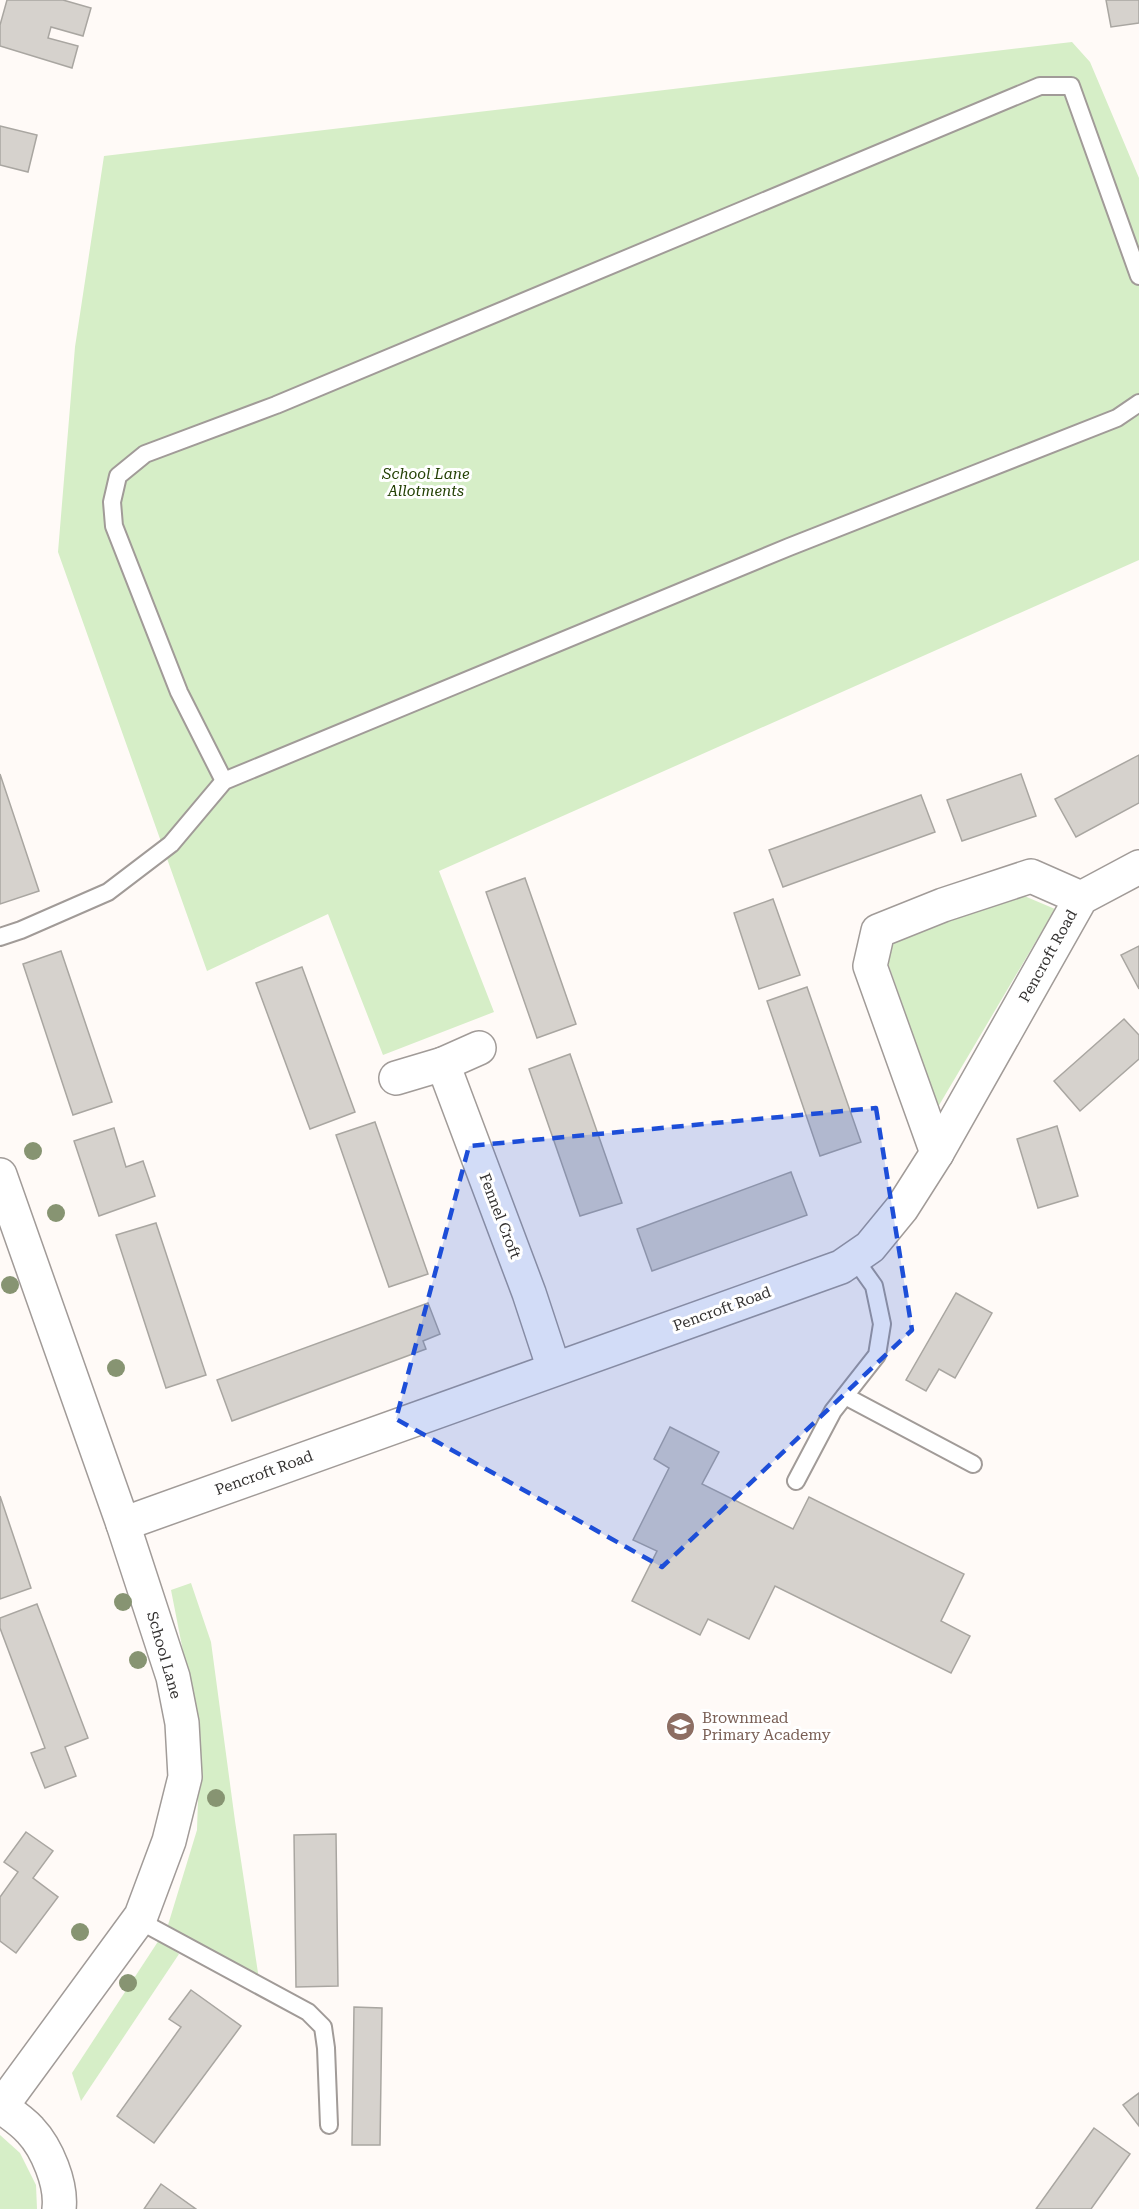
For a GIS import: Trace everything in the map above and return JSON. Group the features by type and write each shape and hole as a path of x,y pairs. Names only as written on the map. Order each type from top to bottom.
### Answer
{"street":[{"name":"Pencroft Road","path":"123,1524 841,1267 870,1247 902,1209 937,1153 1081,898 1139,867"},
{"path":"937,1153 870,966 878,931 943,905 1031,876 1081,898"},
{"path":"396,1077 443,1064 479,1048"},
{"name":"Fennel Croft","path":"443,1064 529,1293 554,1369"},
{"name":"School Lane","path":"0,1176 123,1524 173,1677 182,1723 184,1777 169,1841 141,1916 1,2107"},
{"path":"1,2107 31,2130 51,2163 60,2200 59,2209"}],"lane":[{"path":"224,781 179,692 114,526 112,502 118,476 145,454 276,405 1040,86 1071,86 1139,276"},
{"path":"0,937 108,892 171,844 224,781 778,551 1117,418 1139,403"},
{"path":"796,1480 833,1411 877,1355 882,1324 874,1286 854,1258"},
{"path":"845,1396 973,1464"},
{"path":"138,1920 308,2013 323,2028 329,2125"}],"highlighted area":[{"path":"876,1108 912,1330 662,1567 396,1419 469,1146"}],"green space":[{"name":"School Lane Allotments","path":"1072,42 1090,62 1139,178 1139,560 439,871 494,1012 383,1055 328,914 207,971 58,552 75,347 104,156"},
{"path":"1015,892 1055,909 938,1107 888,963 894,936"},
{"path":"191,1583 211,1642 260,1986 168,1925 197,1830 200,1738 171,1590"},
{"path":"159,1940 179,1954 81,2101 72,2073"},
{"path":"0,2135 20,2153 36,2185 37,2209 0,2209"}],"building":[{"path":"7,0 63,0 91,8 83,36 51,27 48,38 78,46 72,68 0,46 0,25"},
{"path":"1106,0 1139,0 1139,23 1111,27"},
{"path":"0,126 37,135 28,172 0,165"},
{"path":"1139,755 1139,803 1076,837 1055,799"},
{"path":"0,774 39,891 0,904"},
{"path":"1021,774 1036,816 962,841 947,800"},
{"path":"921,795 935,832 783,887 769,850"},
{"path":"525,878 576,1024 537,1038 486,892"},
{"path":"773,899 800,975 759,989 734,913"},
{"path":"1139,946 1139,989 1121,955"},
{"path":"61,951 112,1102 73,1115 23,964"},
{"path":"302,967 355,1112 310,1129 256,983"},
{"path":"807,987 861,1142 820,1156 767,1001"},
{"path":"1124,1019 1139,1035 1139,1059 1080,1111 1054,1081"},
{"path":"570,1054 622,1203 580,1216 529,1069"},
{"path":"375,1122 428,1274 389,1287 336,1135"},
{"path":"1057,1126 1078,1196 1038,1208 1017,1139"},
{"path":"114,1128 126,1167 143,1161 155,1196 99,1216 74,1141"},
{"path":"791,1172 807,1215 652,1271 637,1229"},
{"path":"156,1223 206,1375 166,1388 116,1235"},
{"path":"956,1293 992,1313 955,1378 939,1369 926,1391 906,1380"},
{"path":"428,1303 440,1334 423,1341 426,1349 232,1421 217,1380"},
{"path":"670,1427 719,1452 702,1484 793,1529 809,1497 964,1574 941,1621 970,1636 951,1673 775,1586 749,1639 708,1619 700,1635 632,1601 657,1551 633,1540 669,1468 654,1459"},
{"path":"0,1496 31,1588 0,1599"},
{"path":"37,1604 88,1738 65,1747 76,1776 45,1788 31,1753 45,1748 0,1628 0,1618"},
{"path":"26,1832 53,1851 33,1878 58,1897 16,1953 0,1941 0,1897 18,1872 4,1862"},
{"path":"336,1834 338,1986 296,1987 294,1835"},
{"path":"191,1990 241,2026 154,2143 117,2116 181,2027 169,2019"},
{"path":"354,2007 382,2008 380,2145 352,2145"},
{"path":"1139,2093 1139,2126 1123,2105"},
{"path":"1094,2128 1130,2154 1091,2209 1036,2209"},
{"path":"161,2184 196,2209 144,2209"}],"place":[{"name":"Brownmead Primary Academy","path":"681,1727"}]}
